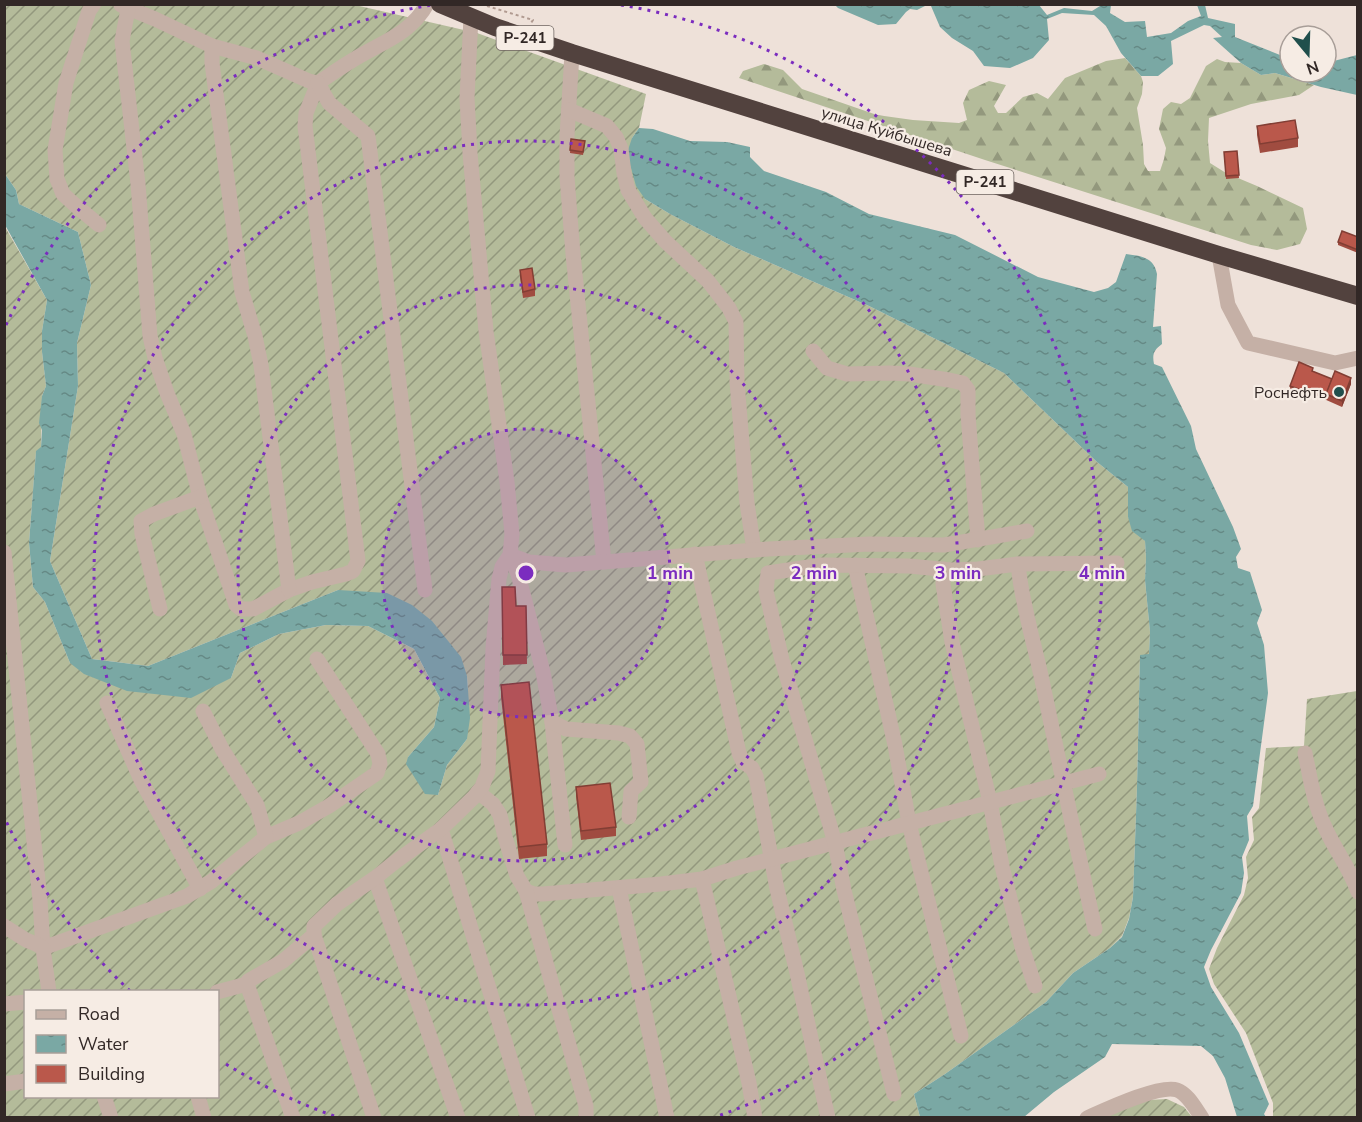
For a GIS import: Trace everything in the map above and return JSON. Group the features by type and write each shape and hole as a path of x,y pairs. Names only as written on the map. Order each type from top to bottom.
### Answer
{"highway":[{"name":"Р-241","path":"440,4 572,53"},
{"name":"улица Куйбышева","path":"572,53 1218,255 1358,296"}],"street":[{"path":"94,4 89,11 66,83 55,150 57,179 63,194 99,225"},
{"path":"425,590 368,135 329,103 318,83 257,58 212,46 124,7 122,41 138,184 150,336 155,358 184,434 200,497 236,604 241,609 253,609 289,590 353,571 358,561 305,126 306,113 318,83 353,60 396,37 412,24 427,4"},
{"path":"374,1118 314,935 314,926 337,904 441,830 482,787 488,771 493,648 499,579 502,567 510,555 512,534 486,331 470,153 467,98 471,17"},
{"path":"212,46 212,63 242,292 261,365 289,590"},
{"path":"572,53 567,177 604,562"},
{"path":"569,110 607,126 616,136 621,149 628,190 645,218 665,242 708,281 729,308 736,322 737,382 747,503 754,550"},
{"path":"1218,255 1228,305 1248,343 1335,363 1358,358"},
{"path":"813,351 827,368 847,374 909,374 963,383 968,390 978,540"},
{"path":"160,609 141,521 200,497"},
{"path":"510,555 530,562 566,565 754,550 870,544 944,545 1027,531"},
{"path":"4,552 49,990"},
{"path":"695,554 739,753 743,762 752,768 756,776 777,889 828,1118"},
{"path":"510,555 518,574 543,672 552,722 565,844"},
{"path":"894,1094 844,890 835,843 782,660 766,591 768,573 822,565 978,569 1018,564 1117,563"},
{"path":"1018,564 1020,585 1095,929"},
{"path":"855,565 895,745 909,823 961,1036"},
{"path":"944,569 943,584 952,642 990,802 1002,866 1022,947 1035,986"},
{"path":"4,926 43,948 187,896 212,881 266,837 299,824 377,773 380,764 378,754 317,658"},
{"path":"107,704 141,780 200,889"},
{"path":"203,711 222,748 257,805 266,837"},
{"path":"552,722 566,729 620,733 630,736 637,744 642,782 631,791 629,817"},
{"path":"1305,753 1316,804 1323,824 1348,868 1358,892"},
{"path":"526,891 543,894 702,879 1099,774"},
{"path":"478,792 493,804 500,815 517,876 526,891 586,1106 586,1118"},
{"path":"441,830 528,1118"},
{"path":"375,878 458,1118"},
{"path":"702,879 755,1118"},
{"path":"619,888 667,1118"},
{"path":"219,991 247,984 248,981 282,961 314,935"},
{"path":"247,984 293,1118"},
{"path":"4,1004 24,1002"},
{"path":"4,1084 24,1081"},
{"path":"1087,1118 1113,1106 1166,1089 1178,1090 1187,1096 1202,1118"},
{"path":"105,1098 111,1118"},
{"path":"199,1098 204,1118"}],"green space":[{"path":"5,5 355,5 477,33 646,94 639,128 632,138 645,199 734,247 869,306 1004,373 1097,462 1128,487 1128,517 1145,541 1145,580 1150,632 1149,655 1140,655 1133,897 1129,918 1122,936 1110,948 1073,973 1046,1002 914,1094 920,1117 5,1117 4,225 47,300 42,331 46,386 42,396 41,448 36,452 29,543 33,587 45,602 70,663 231,678 240,653 279,634 326,625 368,626 414,649 440,698 434,727 408,757 438,795 447,765 467,739 468,696 467,676 338,590 148,666 92,659 50,561 78,386 77,343 91,285 78,232 19,204 16,190 5,174"},
{"path":"1125,58 1141,76 1142,94 1137,108 1144,164 1148,171 1160,171 1164,159 1166,148 1159,129 1163,109 1171,102 1181,104 1190,98 1206,66 1217,59 1241,63 1261,75 1278,74 1278,84 1314,85 1299,95 1251,104 1209,118 1210,163 1226,173 1303,208 1307,229 1300,244 1277,250 1251,245 739,78 743,71 764,64 783,70 802,89 877,115 959,123 967,120 963,103 969,90 989,81 1006,85 994,106 998,113 1006,113 1023,97 1037,93 1048,99 1065,78 1106,61"},
{"path":"1357,691 1357,1117 1273,1117 1273,1103 1246,1033 1214,984 1209,969 1244,895 1248,878 1246,857 1254,840 1252,817 1259,808 1266,748 1304,746 1307,699"},
{"path":"1167,1099 1184,1107 1192,1117 1095,1118 1130,1101"}],"water":[{"path":"835,5 927,5 917,10 910,9 896,24 878,25"},
{"path":"927,5 1039,5 1047,15 1064,8 1092,11 1099,5 1111,5 1110,13 1125,22 1145,21 1147,37 1171,33 1188,21 1201,16 1197,5 1205,5 1208,18 1235,24 1235,37 1278,54 1278,74 1261,75 1241,63 1213,38 1222,37 1210,26 1204,25 1171,41 1173,64 1158,76 1141,76 1121,53 1106,26 1094,15 1062,13 1047,19 1049,40 1033,58 1010,68 984,66 973,51 952,38 940,27 931,6"},
{"path":"1357,55 1357,95 1311,84 1338,84 1338,60"},
{"path":"639,128 653,129 690,141 727,142 750,147 750,157 764,171 826,192 869,214 955,235 1038,277 1094,292 1108,288 1116,282 1126,254 1142,257 1153,264 1157,274 1153,327 1161,326 1162,344 1154,353 1154,364 1162,367 1191,426 1196,449 1241,549 1236,557 1238,568 1250,572 1262,610 1257,623 1264,645 1268,693 1253,806 1247,816 1249,840 1242,857 1244,873 1241,893 1204,967 1211,987 1239,1033 1269,1104 1264,1114 1266,1117 1237,1117 1225,1078 1213,1056 1201,1046 1112,1044 1105,1057 1054,1092 1024,1117 920,1117 914,1094 1046,1002 1073,973 1122,937 1129,919 1133,897 1140,655 1149,654 1145,541 1132,531 1128,517 1128,487 1097,462 1004,373 869,306 734,247 645,199 636,186 627,153 632,138"},
{"path":"5,174 16,190 19,204 78,232 91,285 77,343 78,386 50,561 92,659 148,666 338,590 387,593 412,605 432,621 461,657 467,676 470,718 467,739 447,765 438,795 425,794 406,764 408,757 434,727 440,698 414,649 368,626 326,625 279,634 240,653 231,678 191,698 127,691 84,674 70,663 45,602 33,587 29,543 36,451 41,447 42,430 39,423 42,396 46,386 42,331 47,300 5,225"}],"building":[{"path":"1295,120 1298,138 1260,144 1257,126"},
{"path":"571,139 585,141 583,152 570,150"},
{"path":"1237,151 1239,175 1226,176 1224,152"},
{"path":"1342,231 1358,237 1358,250 1338,242"},
{"path":"532,268 535,289 523,292 520,270"},
{"path":"1299,362 1313,368 1312,371 1332,379 1326,396 1306,388 1304,391 1290,386"},
{"name":"Роснефть","path":"1335,371 1351,378 1342,401 1326,394"},
{"path":"502,587 515,587 516,606 526,606 527,655 503,655"},
{"path":"529,682 547,844 519,847 501,685"},
{"path":"610,783 616,827 581,831 576,787"}],"place":[{"name":"Роснефть","path":"1339,392"}]}
